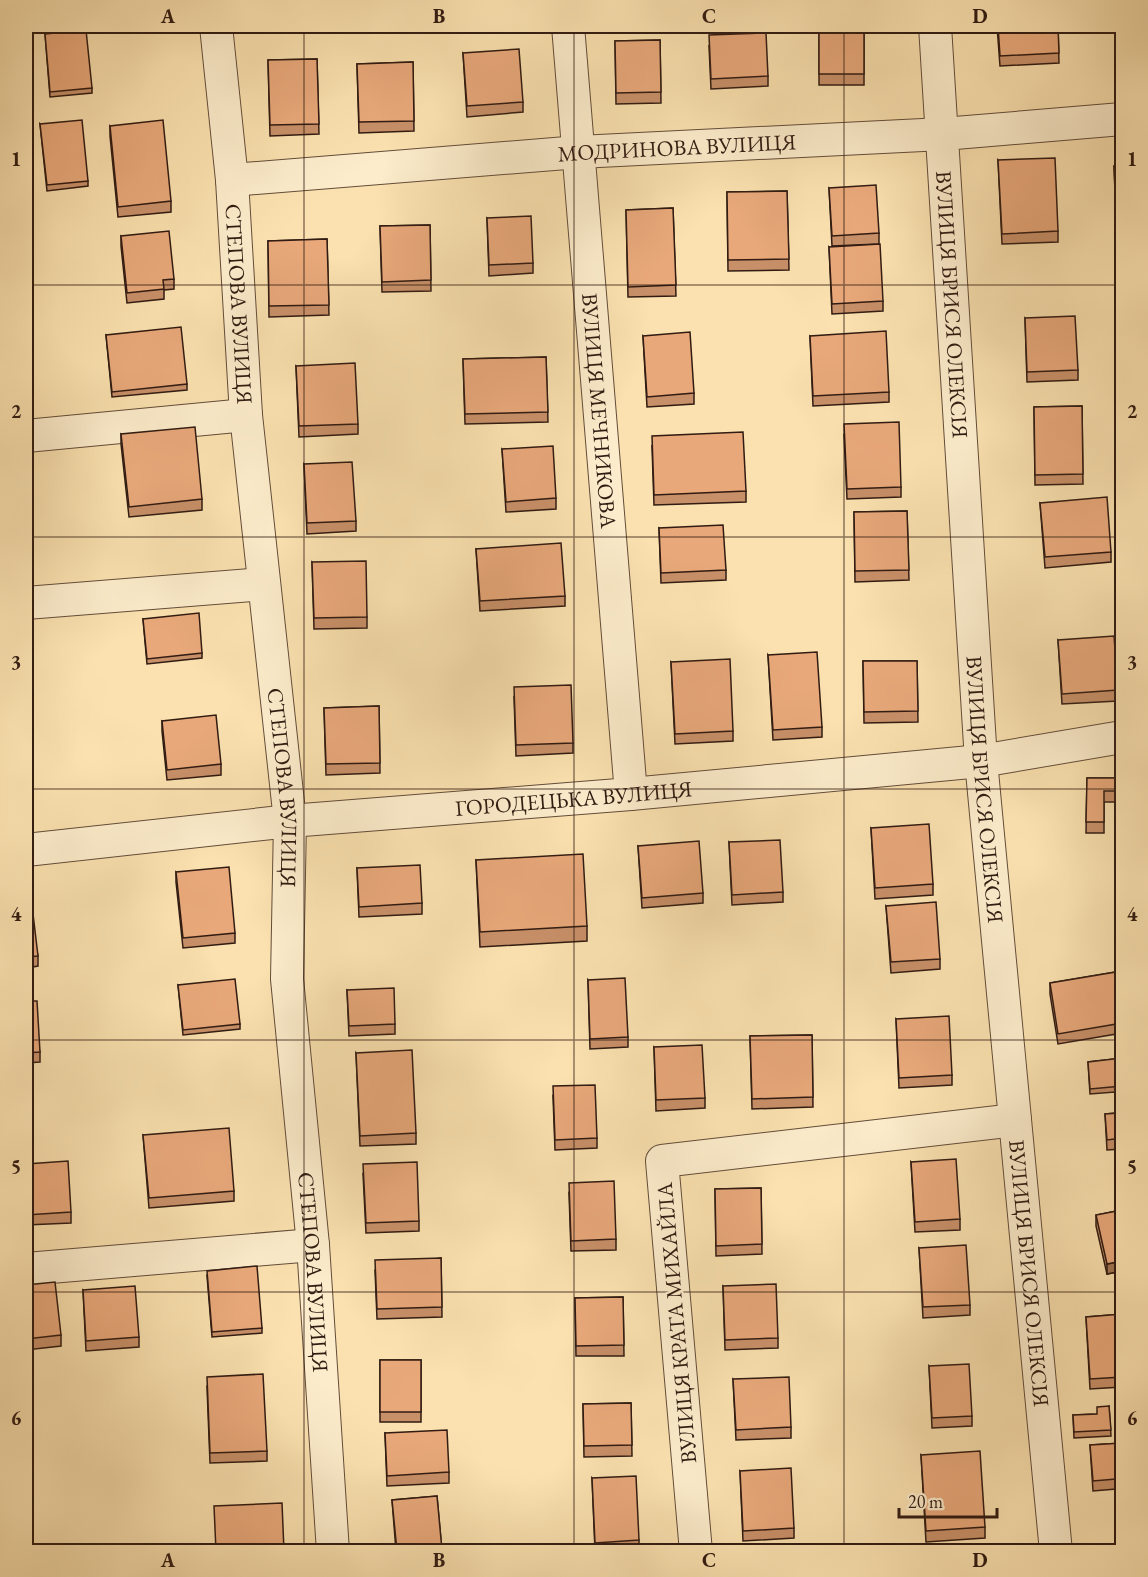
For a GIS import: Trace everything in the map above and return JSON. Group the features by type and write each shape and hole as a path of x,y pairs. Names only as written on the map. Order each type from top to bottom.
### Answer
{"street":[{"name":"СТЕПОВА ВУЛИЦЯ","path":"216,26 232,180 246,415 290,821 286,979 313,1245 333,1551"},
{"name":"ВУЛИЦЯ МЕЧНИКОВА","path":"568,26 631,794"},
{"name":"ВУЛИЦЯ БРИСЯ ОЛЕКСІЯ","path":"935,26 981,761 1015,1120 1062,1551"},
{"name":"МОДРИНОВА ВУЛИЦЯ","path":"232,180 579,152 943,134 1122,119"},
{"path":"26,436 246,415"},
{"path":"26,603 264,584"},
{"name":"ГОРОДЕЦЬКА ВУЛИЦЯ","path":"26,850 290,821 631,794 981,761 1122,737"},
{"name":"ВУЛИЦЯ КРАТА МИХАЙЛА","path":"696,1551 662,1161 1015,1120"},
{"path":"26,1269 313,1245"}],"building":[{"path":"819,26 864,26 864,74 819,74"},
{"path":"998,26 1058,26 1059,53 1000,56"},
{"path":"86,30 92,88 50,92 45,34"},
{"path":"766,33 768,76 711,79 709,35"},
{"path":"660,40 661,92 616,93 615,41"},
{"path":"519,49 523,102 467,106 463,53"},
{"path":"317,59 319,124 270,125 268,60"},
{"path":"413,62 414,121 359,122 357,64"},
{"path":"82,120 88,181 47,185 40,124"},
{"path":"163,120 171,201 118,207 110,126"},
{"path":"1055,158 1058,231 1002,234 998,160"},
{"path":"1114,166 1122,166 1122,233 1117,233"},
{"path":"876,185 879,233 832,236 829,188"},
{"path":"787,191 789,259 728,260 727,192"},
{"path":"673,208 676,285 628,287 626,210"},
{"path":"531,216 533,263 489,265 487,218"},
{"path":"430,225 431,280 382,282 380,226"},
{"path":"169,231 174,279 163,280 164,289 127,293 121,236"},
{"path":"327,239 329,305 269,306 268,241"},
{"path":"880,244 883,301 832,304 829,247"},
{"path":"1075,316 1078,370 1027,372 1025,318"},
{"path":"181,327 187,384 112,392 106,335"},
{"path":"886,331 889,392 813,396 810,336"},
{"path":"690,332 694,393 647,397 643,336"},
{"path":"546,357 548,412 465,414 463,359"},
{"path":"355,363 358,424 299,426 296,366"},
{"path":"1082,406 1083,474 1035,475 1034,407"},
{"path":"899,422 901,487 847,489 844,424"},
{"path":"195,427 202,499 129,507 121,434"},
{"path":"743,432 746,491 654,495 652,436"},
{"path":"553,446 556,498 506,502 502,449"},
{"path":"352,462 356,521 307,523 304,464"},
{"path":"1107,497 1111,552 1045,557 1040,503"},
{"path":"907,511 909,570 855,571 854,512"},
{"path":"723,525 726,570 661,573 659,528"},
{"path":"561,543 565,596 480,601 476,549"},
{"path":"366,561 367,617 314,618 312,562"},
{"path":"199,613 202,653 147,659 143,619"},
{"path":"1114,636 1118,690 1062,694 1058,640"},
{"path":"817,652 822,727 773,730 768,655"},
{"path":"730,659 733,731 675,734 671,662"},
{"path":"863,661 917,661 918,711 864,712"},
{"path":"571,685 573,743 516,745 514,687"},
{"path":"379,706 380,763 326,764 324,708"},
{"path":"216,715 221,764 167,770 162,721"},
{"path":"1087,778 1115,778 1115,791 1104,791 1104,822 1086,822"},
{"path":"929,824 933,884 875,888 871,828"},
{"path":"780,840 783,892 732,895 729,842"},
{"path":"699,841 703,893 642,898 638,846"},
{"path":"583,854 587,926 480,932 476,860"},
{"path":"420,865 422,903 359,907 357,868"},
{"path":"229,867 235,933 183,938 176,872"},
{"path":"31,897 38,956 26,957 26,898"},
{"path":"936,902 940,959 891,962 886,906"},
{"path":"1122,971 1122,1023 1058,1034 1050,983"},
{"path":"625,978 628,1037 590,1039 588,980"},
{"path":"235,979 240,1024 183,1030 178,985"},
{"path":"394,988 395,1024 349,1026 347,990"},
{"path":"26,1001 37,1001 40,1052 26,1053"},
{"path":"949,1016 952,1075 899,1078 896,1019"},
{"path":"812,1035 813,1097 752,1099 750,1036"},
{"path":"702,1045 705,1098 656,1100 654,1047"},
{"path":"412,1050 416,1133 360,1136 356,1053"},
{"path":"1122,1058 1122,1086 1090,1089 1088,1062"},
{"path":"595,1085 597,1138 555,1140 553,1086"},
{"path":"1115,1086 1122,1086 1122,1138 1107,1140 1105,1114 1118,1113"},
{"path":"229,1128 234,1191 149,1198 143,1135"},
{"path":"956,1159 960,1219 915,1222 911,1162"},
{"path":"68,1161 71,1212 26,1215 26,1164"},
{"path":"417,1162 419,1221 366,1223 363,1164"},
{"path":"614,1181 616,1239 571,1241 569,1183"},
{"path":"761,1188 762,1244 716,1246 715,1189"},
{"path":"1122,1210 1122,1261 1107,1264 1096,1215"},
{"path":"966,1245 970,1305 923,1307 919,1248"},
{"path":"441,1258 442,1307 377,1309 375,1260"},
{"path":"257,1266 262,1328 212,1332 207,1271"},
{"path":"55,1282 61,1335 26,1339 26,1285"},
{"path":"776,1284 778,1338 725,1340 723,1286"},
{"path":"135,1286 139,1337 86,1341 83,1290"},
{"path":"623,1297 624,1345 576,1346 575,1298"},
{"path":"1122,1314 1122,1377 1090,1379 1086,1317"},
{"path":"380,1360 421,1360 421,1412 380,1412"},
{"path":"969,1364 972,1416 932,1418 929,1366"},
{"path":"263,1374 267,1451 210,1453 207,1377"},
{"path":"789,1377 791,1427 736,1430 733,1379"},
{"path":"631,1403 632,1445 584,1446 583,1404"},
{"path":"1109,1406 1111,1430 1074,1432 1073,1415 1097,1414 1097,1407"},
{"path":"447,1430 449,1472 387,1476 385,1433"},
{"path":"1122,1443 1122,1461 1115,1462 1116,1479 1093,1481 1090,1445"},
{"path":"980,1451 985,1527 926,1531 921,1455"},
{"path":"791,1468 794,1528 743,1531 740,1471"},
{"path":"636,1476 639,1540 595,1543 592,1478"},
{"path":"437,1496 442,1550 397,1551 392,1500"},
{"path":"282,1503 284,1551 216,1551 214,1506"}]}
